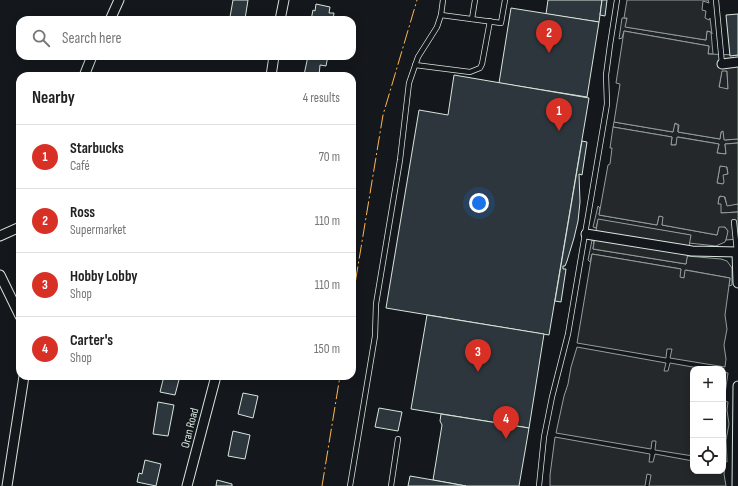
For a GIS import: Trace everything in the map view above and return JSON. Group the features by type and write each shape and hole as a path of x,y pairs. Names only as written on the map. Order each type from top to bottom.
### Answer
{"street":[{"path":"112,16 119,0"},
{"path":"281,16 284,0"},
{"path":"86,72 90,60"},
{"path":"272,72 273,60"},
{"path":"722,64 738,62"},
{"path":"0,236 16,229"},
{"path":"586,234 692,251 737,252 738,283"},
{"path":"0,275 16,308"},
{"path":"7,486 23,380"},
{"name":"Oran Road","path":"187,486 215,380"},
{"path":"737,486 738,386"}],"lane":[{"path":"350,486 375,336 376,304 400,160 409,83 418,57 437,27 444,0"},
{"path":"472,19 475,0"},
{"path":"441,15 501,23 505,0"},
{"path":"538,486 544,437 552,397 568,334 586,234 607,104 606,75 617,0"},
{"path":"716,0 722,64"},
{"path":"415,65 470,72 477,70 480,68 483,60 490,21"},
{"path":"734,222 737,252"},
{"path":"391,486 398,439"}],"shaded area":[{"path":"627,0 708,0 709,3 703,1 702,10 706,11 705,18 709,20 710,18 712,34 711,32 707,31 706,40 625,27 627,18 624,18"},
{"path":"622,18 627,18 626,27 706,40 707,31 711,32 713,54 708,54 709,46 624,31 622,38 619,39"},
{"path":"624,31 709,46 708,54 738,55 738,139 724,140 723,131 721,132 720,139 678,132 679,125 675,123 673,132 614,122 620,84 616,83","holes":["722,71 727,71 728,89 719,87"]},
{"path":"722,70 727,71 728,89 719,88"},
{"path":"614,122 673,132 674,124 678,124 678,132 720,139 721,132 723,131 725,140 738,139 738,143 725,144 726,154 717,153 719,144 678,137 676,145 671,145 672,137 613,127"},
{"path":"613,127 672,137 671,145 676,145 677,137 719,144 717,153 726,154 725,144 738,143 738,204 727,206 725,197 720,196 718,204 721,204 721,213 738,212 738,239 726,240 728,231 725,227 719,227 717,235 662,225 663,217 659,216 657,225 599,215 608,165 610,164 612,148 610,148","holes":["720,166 727,167 728,174 723,175 723,184 717,183"]},
{"path":"720,166 726,166 727,170 723,184 717,183"},
{"path":"724,196 727,205 738,204 738,212 720,213 718,205 719,197"},
{"path":"598,206 600,208 599,215 657,225 659,216 664,217 662,225 717,235 719,226 725,227 728,231 728,235 725,242 716,246 689,243 690,235 598,220 596,228 593,227"},
{"path":"598,219 691,235 686,264 593,249"},
{"path":"592,240 594,242 593,249 686,264 687,256 721,259 727,261 732,268 732,285 729,286 730,278 686,270 684,278 679,277 681,269 592,254 590,262 588,260"},
{"path":"592,254 681,269 680,277 684,278 685,270 730,278 725,315 727,329 724,345 726,359 725,366 670,358 672,349 667,349 666,358 577,343"},
{"path":"577,347 666,363 664,371 668,371 670,363 690,367 690,456 655,450 656,441 652,441 651,449 556,433"},
{"path":"726,373 728,373 726,387"},
{"path":"726,402 728,402 727,410 729,424 726,440"},
{"path":"555,437 650,454 649,462 653,462 655,454 690,460 690,474 724,474 726,486 649,486 651,475 647,474 645,486 550,486"},
{"path":"726,440 727,462 726,462"}],"building":[{"path":"233,0 248,0 245,16 230,16"},
{"path":"548,0 602,0 599,22 546,14"},
{"path":"602,0 607,0 605,16 600,15"},
{"path":"316,4 330,7 329,13 334,13 334,16 312,16 313,10 315,11"},
{"path":"511,8 599,22 587,97 499,83"},
{"path":"738,14 738,55 730,56 726,15"},
{"path":"307,60 327,60 326,66 320,65 319,72 305,72"},
{"path":"454,75 589,98 549,335 386,308 419,110 448,115"},
{"path":"582,141 587,142 582,175 579,174 580,202 578,221 567,261 565,266 563,266 563,269 566,269 561,302 555,301"},
{"path":"427,315 544,334 529,428 411,409"},
{"path":"163,380 179,380 175,395 160,392"},
{"path":"243,393 258,396 253,418 238,414"},
{"path":"158,402 174,405 168,436 153,434"},
{"path":"379,408 402,412 398,431 375,427"},
{"path":"441,414 529,428 519,486 466,486 433,480 442,425 440,421"},
{"path":"233,431 250,435 245,459 228,456"},
{"path":"145,460 161,464 156,486 137,482 139,473 142,474"},
{"path":"410,476 433,480 466,486 408,486"},
{"path":"217,480 232,484 232,486 216,486"}],"power":[{"path":"356,278 383,115 417,0"},
{"path":"322,486 339,380"}],"place":[{"name":"Ross","path":"549,53"},
{"name":"Starbucks","path":"559,131"},
{"name":"Hobby Lobby","path":"478,372"},
{"name":"Carter's","path":"506,439"}]}
